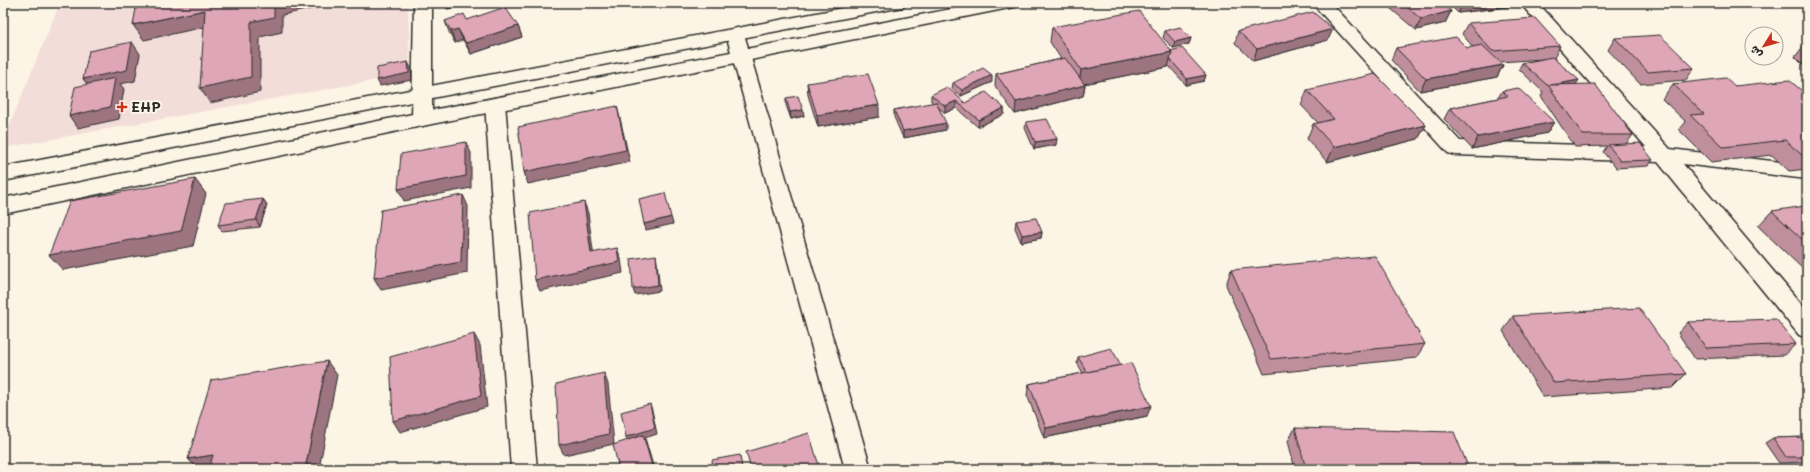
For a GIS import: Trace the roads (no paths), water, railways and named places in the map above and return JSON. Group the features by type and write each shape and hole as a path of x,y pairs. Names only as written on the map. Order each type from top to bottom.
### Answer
{"street":[{"path":"422,119 423,3"},
{"path":"3,174 897,3"},
{"path":"3,206 495,104 1009,3"},
{"path":"1321,3 1455,148 1664,155 1807,172"},
{"path":"1529,3 1664,155 1807,328"},
{"path":"736,34 858,469"},
{"path":"495,104 524,469"}],"place":[{"name":"EHP","path":"122,107"}]}
